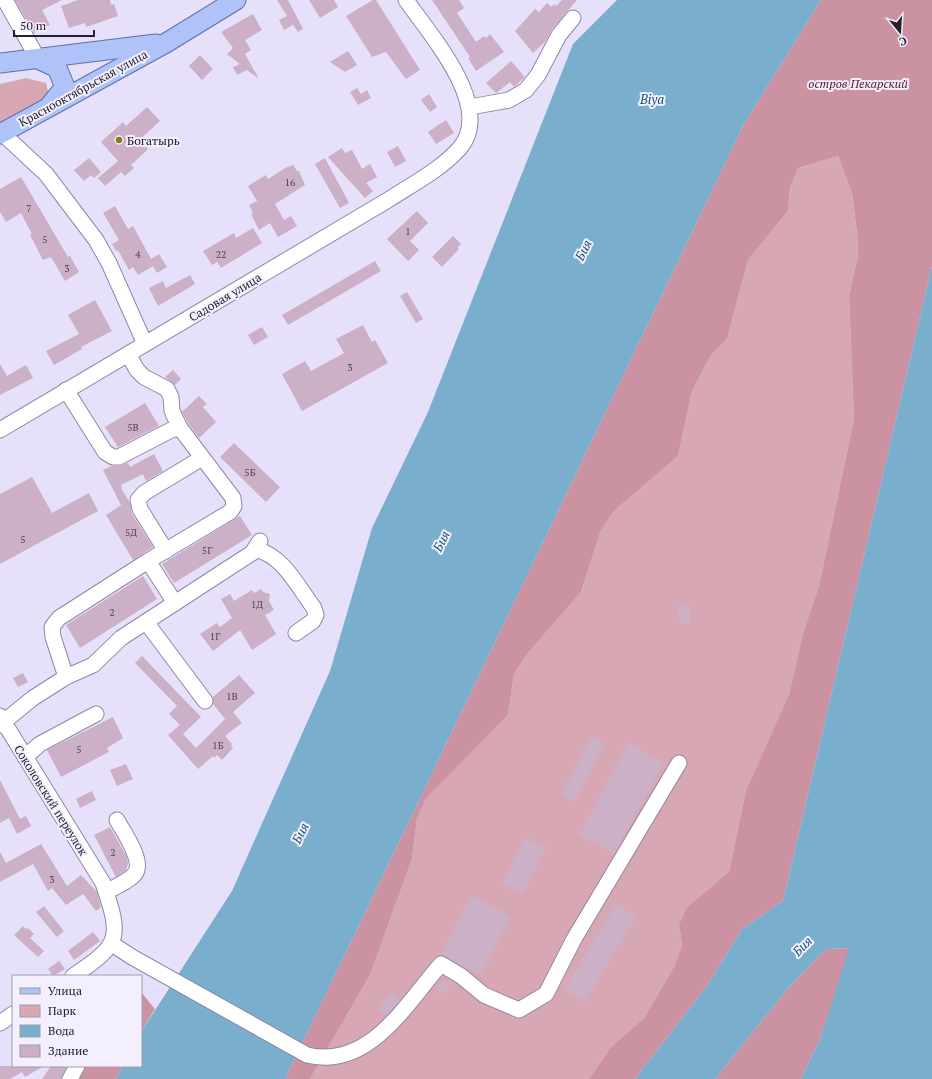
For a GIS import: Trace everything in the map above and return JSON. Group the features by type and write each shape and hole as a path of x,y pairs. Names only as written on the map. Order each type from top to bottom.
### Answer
{"main road":[{"name":"Краснооктябрьская улица","path":"1,133 166,43 236,0"},
{"name":"Краснооктябрьская улица","path":"0,63 166,43"},
{"path":"38,59 57,68 65,87 49,107"}],"street":[{"path":"5,0 38,59"},
{"path":"406,0 456,75 470,107 509,100 526,90 538,76 559,35 573,18"},
{"name":"Садовая улица","path":"0,430 388,200 448,160 459,149 470,133 470,107"},
{"path":"1,133 46,174 96,240 109,263 145,344"},
{"path":"66,677 51,632 55,622 148,561 230,512 234,506 233,498 180,428 172,411 171,397 167,389 140,374 128,354"},
{"path":"66,390 105,452 113,457 119,457 126,454 171,430 180,428"},
{"path":"166,551 140,509 138,500 144,493 202,458"},
{"path":"1,721 66,677 93,665 121,638 258,545 282,565 314,608 316,615 313,621 296,633"},
{"path":"148,561 174,603"},
{"path":"146,622 205,701"},
{"path":"25,756 40,744 96,714"},
{"name":"Соколовский переулок","path":"1,721 25,756 104,888 115,922 116,932 112,944"},
{"path":"76,975 87,972 112,944 132,957 307,1056 322,1059 351,1054 377,1037 408,1007 441,964 461,976 484,995 519,1010 546,994 574,938 679,763"},
{"path":"104,888 133,876 137,869 136,857 117,820"},
{"path":"0,1023 12,1015"},
{"path":"70,1079 76,1067"}],"green space":[{"name":"остров Пекарский","path":"821,0 932,0 932,266 783,901 742,929 707,986 635,1079 589,1079 611,1047 644,1018 675,965 682,945 679,925 687,908 729,872 746,790 789,695 803,633 819,586 854,419 849,296 858,255 857,233 852,193 838,156 798,168 790,188 788,211 748,260 727,339 711,355 692,391 678,456 614,511 601,530 581,592 528,653 514,674 508,715 426,798 417,818 412,859 370,975 310,1079 285,1079 744,124"},
{"path":"26,78 46,83 49,95 0,131 0,84"},
{"path":"838,156 852,193 857,233 858,255 849,296 854,419 819,586 803,633 789,696 746,790 729,872 679,925 682,945 675,965 644,1018 611,1047 589,1079 310,1079 370,975 412,859 417,818 426,797 508,715 514,674 528,653 581,592 601,530 614,511 678,456 692,391 711,355 727,339 748,260 788,211 790,188 798,168"},
{"path":"850,948 821,1037 801,1079 715,1079 789,987 826,949"},
{"path":"142,993 155,1009 142,1030"},
{"path":"80,1067 122,1067 116,1079 74,1079"}],"water":[{"name":"Biya","path":"617,0 821,0 744,124 285,1079 116,1079 122,1067 142,1067 142,1030 232,891 330,671 372,528 428,412 573,44"},
{"name":"Бия","path":"932,266 932,1079 801,1079 821,1037 849,948 826,949 789,987 715,1079 635,1079 707,986 742,929 783,901"}],"building":[{"path":"15,0 62,0 42,10 50,25 34,33"},
{"path":"78,0 110,0 111,5 114,4 118,16 86,27 85,23 69,28 61,6"},
{"path":"277,0 288,0 303,29 298,32 293,25 284,30 279,20 287,16"},
{"path":"309,0 334,0 338,7 320,18"},
{"path":"373,0 376,0 420,70 406,79 386,52 372,57 346,16"},
{"path":"432,0 459,0 464,8 457,13 476,42 484,36 486,38 490,34 504,52 476,71 468,58 470,57"},
{"path":"562,0 577,0 552,29 545,42 533,53 515,31 535,9 539,12 547,3 552,7 554,4 556,6"},
{"path":"253,14 262,30 245,40 251,50 245,54 259,79 247,70 237,75 233,67 240,64 227,54 233,48 221,32"},
{"path":"348,51 357,65 345,72 330,62"},
{"path":"200,55 213,69 202,80 189,66"},
{"path":"511,61 525,77 514,87 510,82 496,93 486,83"},
{"path":"357,88 361,94 367,90 371,98 358,105 350,92"},
{"path":"429,94 437,107 430,112 421,100"},
{"path":"147,107 160,121 139,140 148,149 131,165 134,168 125,176 121,172 105,186 98,178 118,161 101,142 123,122 126,126"},
{"path":"446,120 454,133 436,144 428,132"},
{"path":"398,146 406,161 395,167 387,152"},
{"path":"342,148 345,153 352,150 362,169 370,164 377,177 366,183 373,191 365,198 328,157"},
{"path":"89,158 101,172 94,178 91,175 84,181 74,170"},
{"path":"325,158 349,203 340,208 315,164"},
{"path":"293,165 297,171 299,171 305,185 275,204 284,220 291,216 297,226 278,237 270,223 259,230 251,214 253,213 249,205 257,201 248,186 266,175 268,179 285,168"},
{"path":"21,177 68,257 70,256 79,272 65,281 51,257 43,260 21,213 6,222 0,212 0,189"},
{"path":"115,206 128,229 133,226 151,259 159,254 167,267 157,273 153,266 138,275 133,267 129,270 118,250 116,251 112,244 119,240 103,213"},
{"path":"417,211 428,223 410,241 419,250 408,261 387,239"},
{"path":"253,228 262,243 221,268 217,262 212,265 203,251 234,233 236,238"},
{"path":"453,236 461,244 458,247 459,249 442,267 432,257"},
{"path":"375,261 381,271 288,325 282,315"},
{"path":"190,275 195,284 158,306 149,288 163,281 166,288"},
{"path":"407,292 423,319 416,323 400,296"},
{"path":"95,300 112,331 81,347 82,349 54,365 46,351 79,334 68,315"},
{"path":"363,325 372,342 375,340 388,363 302,411 282,374 305,361 311,371 344,353 336,339"},
{"path":"262,327 268,337 254,345 248,335"},
{"path":"0,364 7,376 26,365 33,378 0,395"},
{"path":"173,370 181,379 175,385 165,377"},
{"path":"199,396 207,404 203,407 216,422 199,438 182,412"},
{"path":"145,403 159,426 118,447 105,427"},
{"path":"234,443 280,487 266,502 220,457"},
{"path":"154,454 163,471 146,481 143,474 121,485 121,488 130,503 132,514 153,547 133,560 106,515 121,505 103,470 112,466 119,466 128,463 130,467"},
{"path":"32,477 52,513 89,493 98,511 0,564 0,494"},
{"path":"240,516 252,535 174,583 162,564"},
{"path":"143,576 157,599 80,648 66,625"},
{"path":"261,589 263,592 270,594 269,601 274,610 265,615 276,634 252,650 240,630 213,651 200,634 217,623 220,627 232,618 221,599 230,594 234,601 252,590 254,593"},
{"path":"678,605 689,605 690,623 679,623"},
{"path":"142,656 201,717 183,734 196,748 225,719 213,704 213,697 239,675 255,693 233,712 242,723 225,736 232,744 231,746 233,748 222,760 217,755 214,758 213,756 198,769 168,735 180,725 169,714 177,706 135,663"},
{"path":"23,673 28,682 18,687 13,678"},
{"path":"113,717 123,738 107,748 109,752 61,777 47,750"},
{"path":"591,736 605,743 574,803 561,796"},
{"path":"628,743 664,762 614,854 579,835"},
{"path":"126,764 133,779 117,786 110,770"},
{"path":"0,780 20,819 26,816 31,826 17,834 9,818 0,823"},
{"path":"92,791 96,800 80,808 76,799"},
{"path":"110,827 127,857 128,864 126,870 116,877 94,835"},
{"path":"525,838 546,848 523,894 502,884"},
{"path":"41,844 67,886 81,875 97,892 101,907 96,911 83,894 66,905 52,888 48,891 33,864 0,882 0,852 6,863"},
{"path":"471,896 511,916 481,975 441,954"},
{"path":"616,904 636,916 585,1002 565,989"},
{"path":"44,906 64,931 57,937 36,912"},
{"path":"23,926 26,929 28,928 34,934 30,938 44,951 38,957 14,935"},
{"path":"93,932 100,941 74,960 68,951"},
{"path":"59,961 65,969 52,975 48,969"},
{"path":"442,980 450,984 443,995 436,990"},
{"path":"392,993 400,1000 386,1016 378,1009"},
{"path":"0,1066 42,1067 25,1077 22,1072 10,1079 0,1079"},
{"path":"50,1067 67,1067 61,1079 42,1079"}],"place":[{"name":"Богатырь","path":"119,140"}]}
